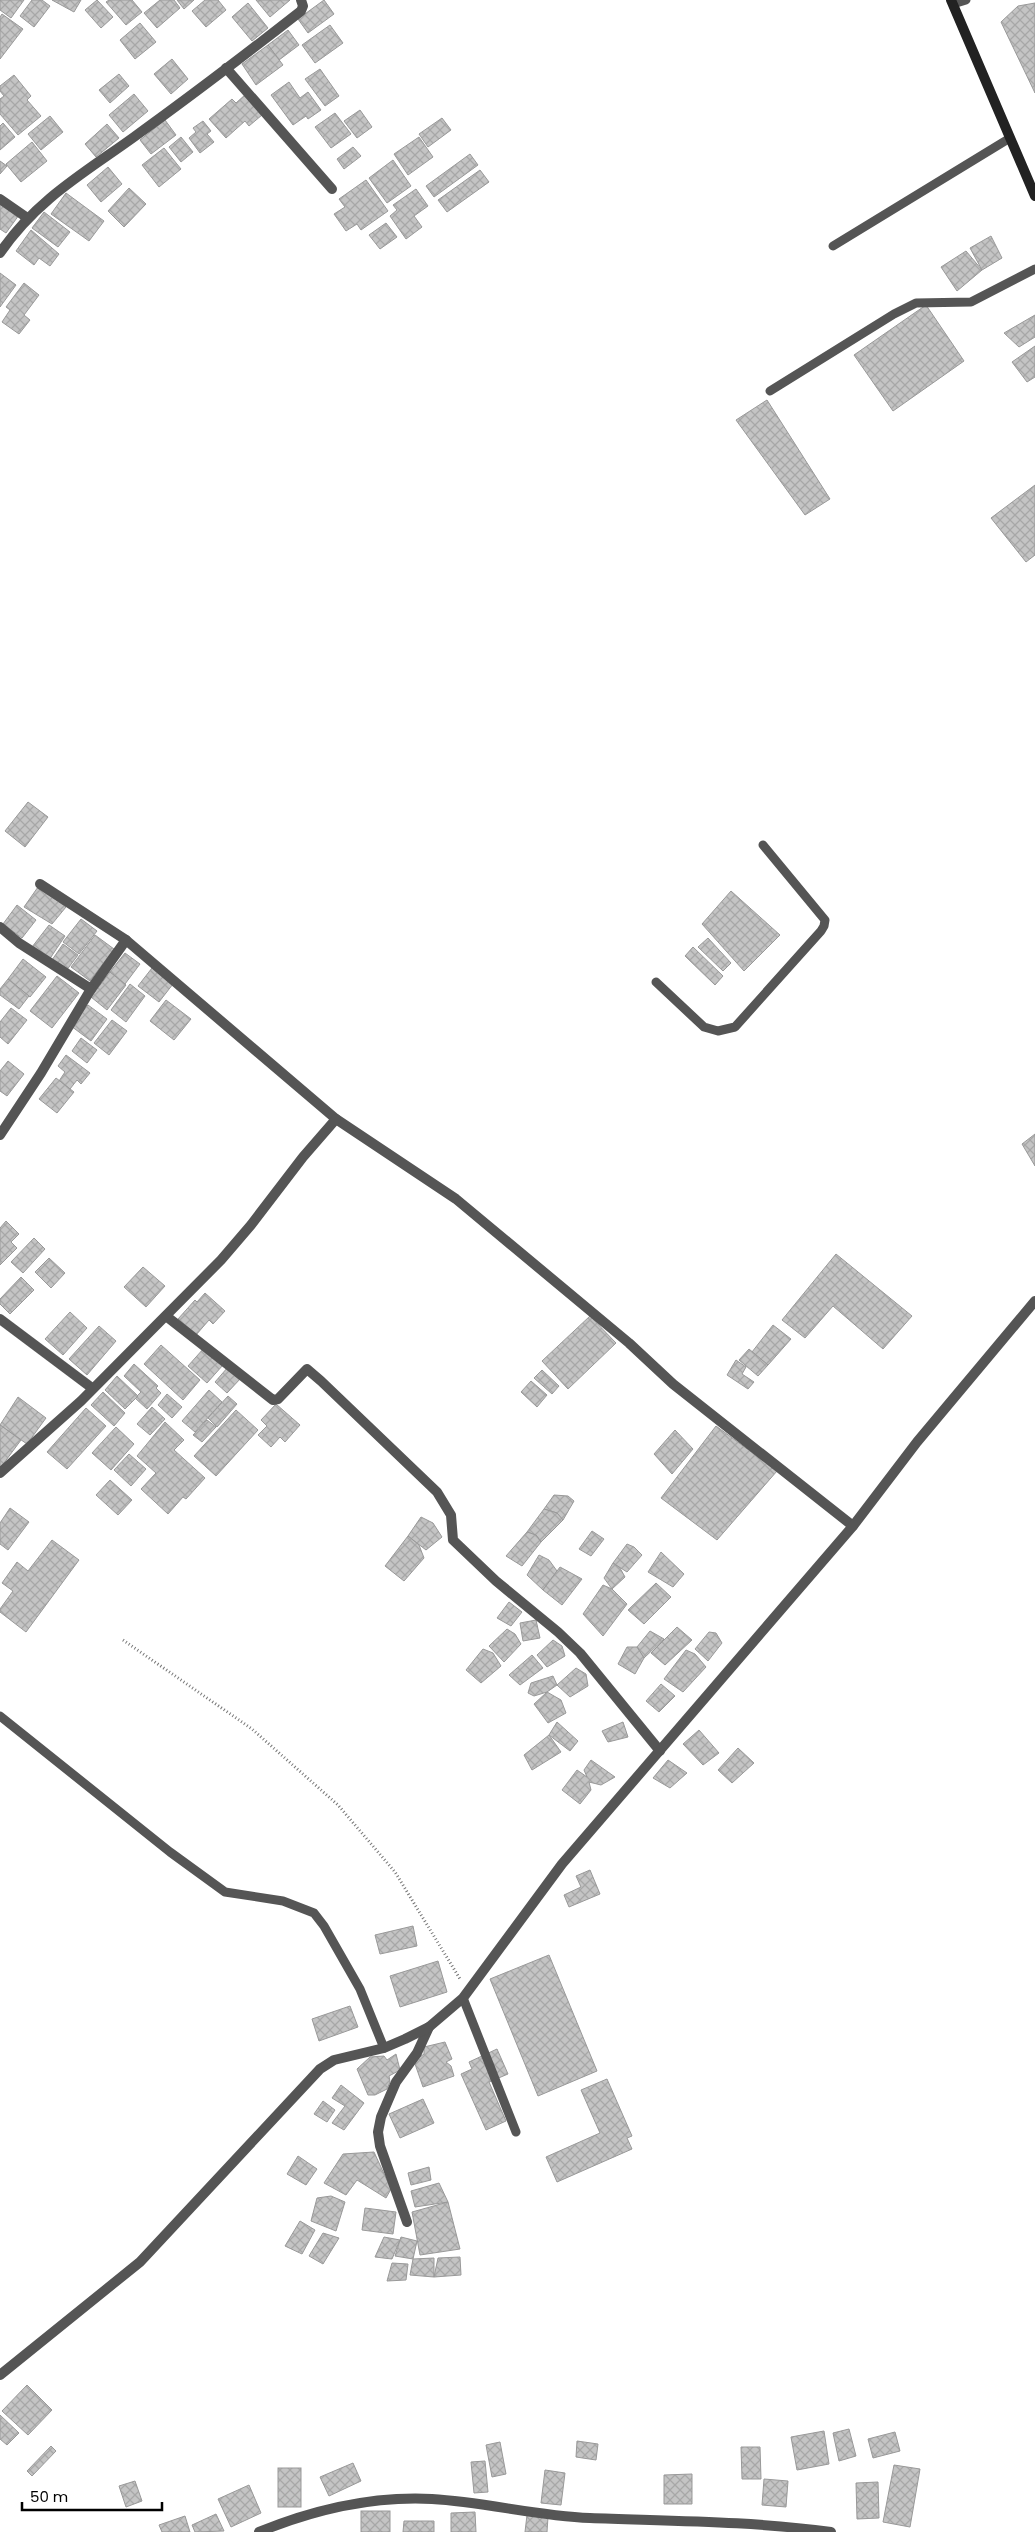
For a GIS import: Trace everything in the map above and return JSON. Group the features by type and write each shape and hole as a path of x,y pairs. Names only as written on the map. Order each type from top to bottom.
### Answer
{"main road":[{"path":"952,2 1035,196"}],"street":[{"path":"0,252 26,217 75,177 226,68 301,11 304,6 301,0"},
{"path":"226,68 332,188"},
{"path":"0,199 26,217"},
{"path":"40,884 126,940 336,1119 456,1199 629,1343 673,1384 853,1526"},
{"path":"0,927 19,943 91,989"},
{"path":"0,1135 41,1073 91,989 126,940"},
{"path":"0,1473 81,1401 166,1316 251,1225 336,1119"},
{"path":"0,2375 140,2262 320,2069 334,2060 384,2048 429,2027 466,1995 562,1864 853,1526 917,1442 1035,1301"},
{"path":"166,1316 273,1400 278,1399 306,1369 321,1381 437,1492 451,1514 453,1540 496,1581 558,1632 580,1654 660,1751"},
{"path":"0,1318 92,1388"},
{"path":"407,2222 380,2146 378,2132 381,2117 396,2082 417,2053 429,2027"},
{"path":"259,2532 295,2517 355,2504 431,2499 588,2518 667,2519 831,2532"}],"lane":[{"path":"952,2 966,0"},
{"path":"833,246 1010,138"},
{"path":"770,391 901,310 916,303 956,304 971,302 1035,269"},
{"path":"656,982 704,1027 718,1032 735,1026 821,931 825,920 763,845"},
{"path":"0,1716 170,1852 225,1892 283,1902 314,1913 324,1926 360,1989 384,2048"},
{"path":"466,1995 516,2132"}],"path":[{"path":"123,1640 252,1729 338,1805 395,1872 466,1995"}],"building":[{"path":"0,0 24,0 11,18 0,10"},
{"path":"32,0 42,0 50,6 34,27 20,16"},
{"path":"52,0 81,0 74,12"},
{"path":"97,0 113,17 101,28 85,10"},
{"path":"109,0 132,0 142,12 126,25 106,2"},
{"path":"160,0 174,0 180,8 157,28 144,13"},
{"path":"177,0 194,0 184,9"},
{"path":"205,0 218,0 226,10 206,27 192,11"},
{"path":"256,0 290,0 270,17"},
{"path":"324,0 334,14 308,33 298,19"},
{"path":"248,3 268,28 252,41 232,17"},
{"path":"1035,3 1035,93 1001,22 1018,6"},
{"path":"2,14 23,29 0,59 0,17"},
{"path":"140,23 156,42 135,59 120,40"},
{"path":"330,25 343,43 315,63 302,45"},
{"path":"288,30 299,45 279,60 268,45"},
{"path":"268,45 283,65 256,85 242,64"},
{"path":"172,59 188,79 171,94 154,74"},
{"path":"320,69 339,96 325,106 305,79"},
{"path":"119,74 129,86 110,103 99,90"},
{"path":"14,75 31,96 27,100 41,116 18,135 0,114 0,99 4,96 0,91 0,86"},
{"path":"289,82 300,98 308,92 321,110 308,119 306,116 293,125 271,95"},
{"path":"134,94 148,111 123,132 109,115"},
{"path":"246,94 262,115 249,126 245,121 226,138 209,119 232,99 236,103"},
{"path":"360,110 372,127 357,138 344,121"},
{"path":"335,113 351,134 331,148 315,127"},
{"path":"50,116 63,132 41,150 28,134"},
{"path":"442,118 451,130 428,147 419,134"},
{"path":"165,120 176,135 151,154 140,140"},
{"path":"203,121 211,131 207,134 214,142 200,153 189,138 196,132 193,128"},
{"path":"3,123 15,137 0,150 0,126"},
{"path":"107,124 119,138 96,157 85,144"},
{"path":"181,137 193,152 181,162 169,147"},
{"path":"419,137 433,157 408,175 394,154"},
{"path":"32,142 47,161 21,182 6,164"},
{"path":"353,147 361,156 344,169 337,159"},
{"path":"164,148 181,169 159,187 142,165"},
{"path":"470,154 478,165 434,197 426,186"},
{"path":"393,160 411,186 387,203 369,178"},
{"path":"0,161 7,166 0,174"},
{"path":"108,167 122,184 101,202 87,185"},
{"path":"480,170 489,182 447,212 438,200"},
{"path":"366,180 388,211 361,230 357,224 346,231 334,214 345,207 339,199"},
{"path":"129,188 146,204 124,227 108,211"},
{"path":"416,189 428,206 414,216 422,227 406,239 390,216 397,210 393,205"},
{"path":"66,193 104,221 89,241 51,214"},
{"path":"0,203 19,215 6,233 0,229"},
{"path":"44,212 70,232 58,247 32,228"},
{"path":"386,223 397,237 380,249 369,235"},
{"path":"31,230 59,254 50,266 39,258 34,265 16,251"},
{"path":"991,236 1002,258 982,270 970,248"},
{"path":"966,251 982,270 957,291 941,267"},
{"path":"0,273 16,285 0,307"},
{"path":"24,283 39,295 24,315 30,320 19,334 2,322 10,310 6,307"},
{"path":"926,305 964,361 893,411 854,355"},
{"path":"1035,315 1035,337 1019,347 1004,333"},
{"path":"1035,346 1035,377 1027,382 1012,362"},
{"path":"767,400 830,499 805,515 736,420"},
{"path":"1035,485 1035,555 1026,562 991,518"},
{"path":"28,802 48,817 25,847 5,831"},
{"path":"38,887 66,907 52,924 24,907"},
{"path":"731,891 780,935 744,971 702,924"},
{"path":"17,905 36,920 22,938 3,924"},
{"path":"81,919 97,931 79,954 63,942"},
{"path":"49,925 65,936 49,960 32,947"},
{"path":"95,935 114,949 90,981 71,967"},
{"path":"708,938 731,963 723,971 698,947"},
{"path":"63,944 78,955 66,971 52,960"},
{"path":"693,947 723,976 715,985 685,956"},
{"path":"125,953 140,964 125,984 110,972"},
{"path":"23,959 46,977 30,997 8,979"},
{"path":"152,968 173,984 159,1002 138,986"},
{"path":"110,972 126,985 107,1010 91,997"},
{"path":"57,976 79,993 52,1028 30,1011"},
{"path":"8,979 29,996 19,1009 0,995 0,989"},
{"path":"130,984 145,996 126,1022 111,1010"},
{"path":"166,1000 191,1019 174,1040 150,1021"},
{"path":"88,1005 107,1019 91,1041 71,1026"},
{"path":"11,1008 27,1020 8,1044 0,1037 0,1022"},
{"path":"112,1020 127,1031 109,1055 94,1043"},
{"path":"81,1038 97,1050 87,1063 72,1051"},
{"path":"66,1055 90,1073 81,1084 77,1080 70,1089 59,1081 65,1072 58,1066"},
{"path":"8,1061 24,1074 7,1096 0,1091 0,1071"},
{"path":"56,1078 74,1092 57,1113 39,1099"},
{"path":"1035,1134 1035,1166 1022,1144"},
{"path":"6,1221 19,1234 11,1242 17,1248 0,1265 0,1228"},
{"path":"34,1238 45,1249 23,1273 11,1262"},
{"path":"836,1254 912,1316 883,1349 833,1306 805,1338 782,1320"},
{"path":"49,1258 65,1273 51,1288 35,1272"},
{"path":"143,1267 165,1286 146,1307 124,1287"},
{"path":"21,1277 34,1290 10,1314 0,1304 0,1299"},
{"path":"205,1293 225,1311 213,1324 209,1320 196,1335 178,1319 195,1300 197,1302"},
{"path":"70,1312 87,1328 63,1355 45,1339"},
{"path":"590,1316 616,1343 568,1389 542,1361"},
{"path":"773,1325 791,1339 768,1365 752,1352"},
{"path":"99,1326 116,1341 87,1375 69,1359"},
{"path":"161,1345 200,1380 183,1400 144,1364"},
{"path":"204,1348 223,1365 207,1383 188,1366"},
{"path":"749,1349 768,1365 758,1376 739,1360"},
{"path":"736,1360 746,1367 742,1374 754,1382 748,1389 727,1375"},
{"path":"134,1364 158,1386 156,1388 161,1393 147,1409 135,1398 141,1392 124,1376"},
{"path":"228,1367 241,1378 227,1393 215,1382"},
{"path":"542,1370 559,1386 552,1394 534,1378"},
{"path":"117,1376 138,1396 125,1409 105,1390"},
{"path":"531,1381 547,1395 537,1407 521,1392"},
{"path":"209,1390 222,1402 195,1432 182,1421"},
{"path":"103,1392 125,1413 114,1426 91,1405"},
{"path":"167,1394 182,1407 172,1418 158,1405"},
{"path":"228,1396 237,1404 217,1427 208,1418"},
{"path":"18,1397 46,1418 27,1444 0,1425"},
{"path":"276,1404 300,1425 285,1442 280,1437 271,1447 258,1435 267,1426 261,1420"},
{"path":"152,1407 165,1419 150,1435 137,1424"},
{"path":"86,1408 106,1426 67,1469 47,1452"},
{"path":"236,1410 258,1430 216,1476 194,1456"},
{"path":"207,1420 216,1427 202,1442 193,1435"},
{"path":"165,1422 184,1440 174,1450 205,1478 186,1499 183,1497 168,1514 141,1489 156,1473 137,1456"},
{"path":"0,1425 21,1440 1,1467 0,1466"},
{"path":"716,1426 777,1471 717,1540 661,1498"},
{"path":"116,1427 134,1444 111,1470 92,1453"},
{"path":"675,1430 693,1449 672,1474 654,1454"},
{"path":"129,1454 146,1469 131,1486 114,1470"},
{"path":"110,1480 132,1500 118,1515 96,1495"},
{"path":"554,1495 568,1496 574,1501 563,1520 557,1513 544,1509"},
{"path":"10,1508 29,1522 8,1550 0,1544 0,1523"},
{"path":"544,1509 557,1513 563,1520 541,1542 536,1535 527,1532"},
{"path":"421,1517 433,1523 442,1537 426,1550 408,1536"},
{"path":"592,1531 604,1539 591,1556 579,1549"},
{"path":"527,1532 536,1535 541,1542 522,1566 506,1556"},
{"path":"408,1536 419,1545 424,1558 404,1581 385,1566"},
{"path":"52,1540 79,1560 26,1632 0,1612 0,1609 13,1591 2,1583 17,1562 28,1571"},
{"path":"627,1544 634,1547 642,1555 627,1572 613,1563"},
{"path":"661,1552 684,1574 673,1587 648,1572"},
{"path":"539,1555 549,1560 557,1571 543,1590 527,1575"},
{"path":"613,1563 620,1568 625,1577 612,1589 604,1578"},
{"path":"560,1567 582,1579 562,1605 543,1590"},
{"path":"656,1583 671,1597 644,1624 628,1610"},
{"path":"603,1585 612,1589 627,1604 603,1636 583,1614"},
{"path":"509,1602 522,1612 511,1626 497,1618"},
{"path":"536,1620 540,1638 523,1641 520,1623"},
{"path":"677,1627 692,1640 665,1665 651,1653"},
{"path":"507,1629 515,1634 521,1644 504,1662 489,1646"},
{"path":"650,1631 664,1639 644,1658 637,1647"},
{"path":"709,1632 716,1633 722,1643 708,1661 695,1649"},
{"path":"553,1640 562,1646 565,1656 547,1667 537,1655"},
{"path":"627,1647 637,1647 644,1658 635,1674 618,1664"},
{"path":"483,1649 493,1653 501,1666 481,1683 466,1670"},
{"path":"686,1650 695,1654 706,1667 683,1692 664,1679"},
{"path":"532,1655 543,1668 520,1685 509,1675"},
{"path":"576,1668 586,1674 588,1686 570,1697 557,1685"},
{"path":"553,1676 557,1685 547,1692 534,1696 528,1693 531,1683"},
{"path":"661,1684 675,1696 659,1712 646,1701"},
{"path":"547,1692 561,1700 566,1713 548,1723 534,1704"},
{"path":"557,1722 578,1741 570,1751 549,1735"},
{"path":"623,1722 628,1737 608,1742 602,1731"},
{"path":"699,1730 719,1753 703,1765 683,1744"},
{"path":"549,1735 561,1752 532,1770 524,1755"},
{"path":"738,1748 754,1763 732,1783 718,1770"},
{"path":"591,1760 615,1777 601,1785 589,1782 591,1790 580,1804 562,1790 577,1770 587,1777 584,1770"},
{"path":"668,1760 687,1773 670,1788 653,1778"},
{"path":"590,1870 600,1894 569,1907 564,1895 581,1887 576,1876"},
{"path":"413,1926 417,1946 380,1954 375,1935"},
{"path":"549,1955 597,2071 538,2096 490,1979"},
{"path":"438,1961 447,1992 400,2007 390,1976"},
{"path":"350,2006 358,2027 319,2041 312,2019"},
{"path":"445,2042 452,2059 446,2062 451,2066 454,2076 423,2087 414,2061 424,2054 424,2047"},
{"path":"497,2049 508,2074 489,2082 506,2121 486,2130 461,2074 472,2069 469,2062"},
{"path":"396,2054 400,2070 389,2076 390,2082 387,2089 375,2095 368,2095 357,2069 370,2057 384,2056 387,2060"},
{"path":"607,2079 632,2136 627,2138 632,2149 557,2182 546,2157 600,2133 581,2090"},
{"path":"341,2085 364,2103 344,2130 332,2123 345,2106 332,2098"},
{"path":"423,2099 434,2123 400,2138 389,2114"},
{"path":"323,2101 335,2110 327,2122 314,2114"},
{"path":"374,2152 391,2189 386,2198 357,2180 346,2195 324,2183 343,2154"},
{"path":"298,2156 317,2169 306,2185 287,2174"},
{"path":"429,2167 431,2180 411,2185 408,2173"},
{"path":"439,2183 448,2202 415,2207 411,2191"},
{"path":"331,2196 345,2202 336,2231 311,2221 317,2198"},
{"path":"448,2202 460,2249 420,2255 412,2212"},
{"path":"365,2208 396,2212 393,2234 362,2230"},
{"path":"300,2221 315,2230 302,2254 285,2246"},
{"path":"323,2233 339,2238 323,2264 309,2256"},
{"path":"384,2237 400,2240 392,2259 375,2257"},
{"path":"401,2237 417,2241 413,2259 395,2256"},
{"path":"460,2257 461,2275 434,2277 438,2258"},
{"path":"434,2258 434,2277 410,2275 413,2259"},
{"path":"392,2263 408,2264 406,2280 387,2281"},
{"path":"27,2385 52,2410 28,2435 2,2411"},
{"path":"0,2415 19,2433 7,2445 0,2439"},
{"path":"849,2429 856,2456 839,2461 833,2433"},
{"path":"824,2431 829,2464 797,2470 791,2437"},
{"path":"895,2432 900,2451 873,2458 868,2439"},
{"path":"577,2441 598,2444 596,2460 576,2457"},
{"path":"500,2442 506,2474 492,2477 486,2445"},
{"path":"51,2446 56,2451 32,2476 27,2471"},
{"path":"741,2447 760,2447 761,2479 742,2479"},
{"path":"485,2461 488,2492 474,2493 471,2462"},
{"path":"353,2463 361,2481 329,2496 320,2477"},
{"path":"894,2465 920,2469 910,2527 883,2522"},
{"path":"278,2468 301,2468 301,2507 278,2507"},
{"path":"545,2470 565,2473 561,2505 541,2503"},
{"path":"692,2474 692,2504 664,2504 664,2475"},
{"path":"764,2479 788,2481 786,2507 762,2505"},
{"path":"135,2481 142,2501 126,2507 119,2486"},
{"path":"878,2482 879,2518 857,2519 856,2483"},
{"path":"249,2485 261,2513 231,2527 218,2499"},
{"path":"361,2511 390,2511 390,2532 361,2532"},
{"path":"475,2512 476,2532 451,2532 451,2513"},
{"path":"216,2514 224,2531 195,2532 192,2525"},
{"path":"527,2515 548,2517 547,2532 525,2532"},
{"path":"185,2516 190,2532 162,2532 159,2525"},
{"path":"404,2521 434,2521 434,2532 403,2532"}]}
